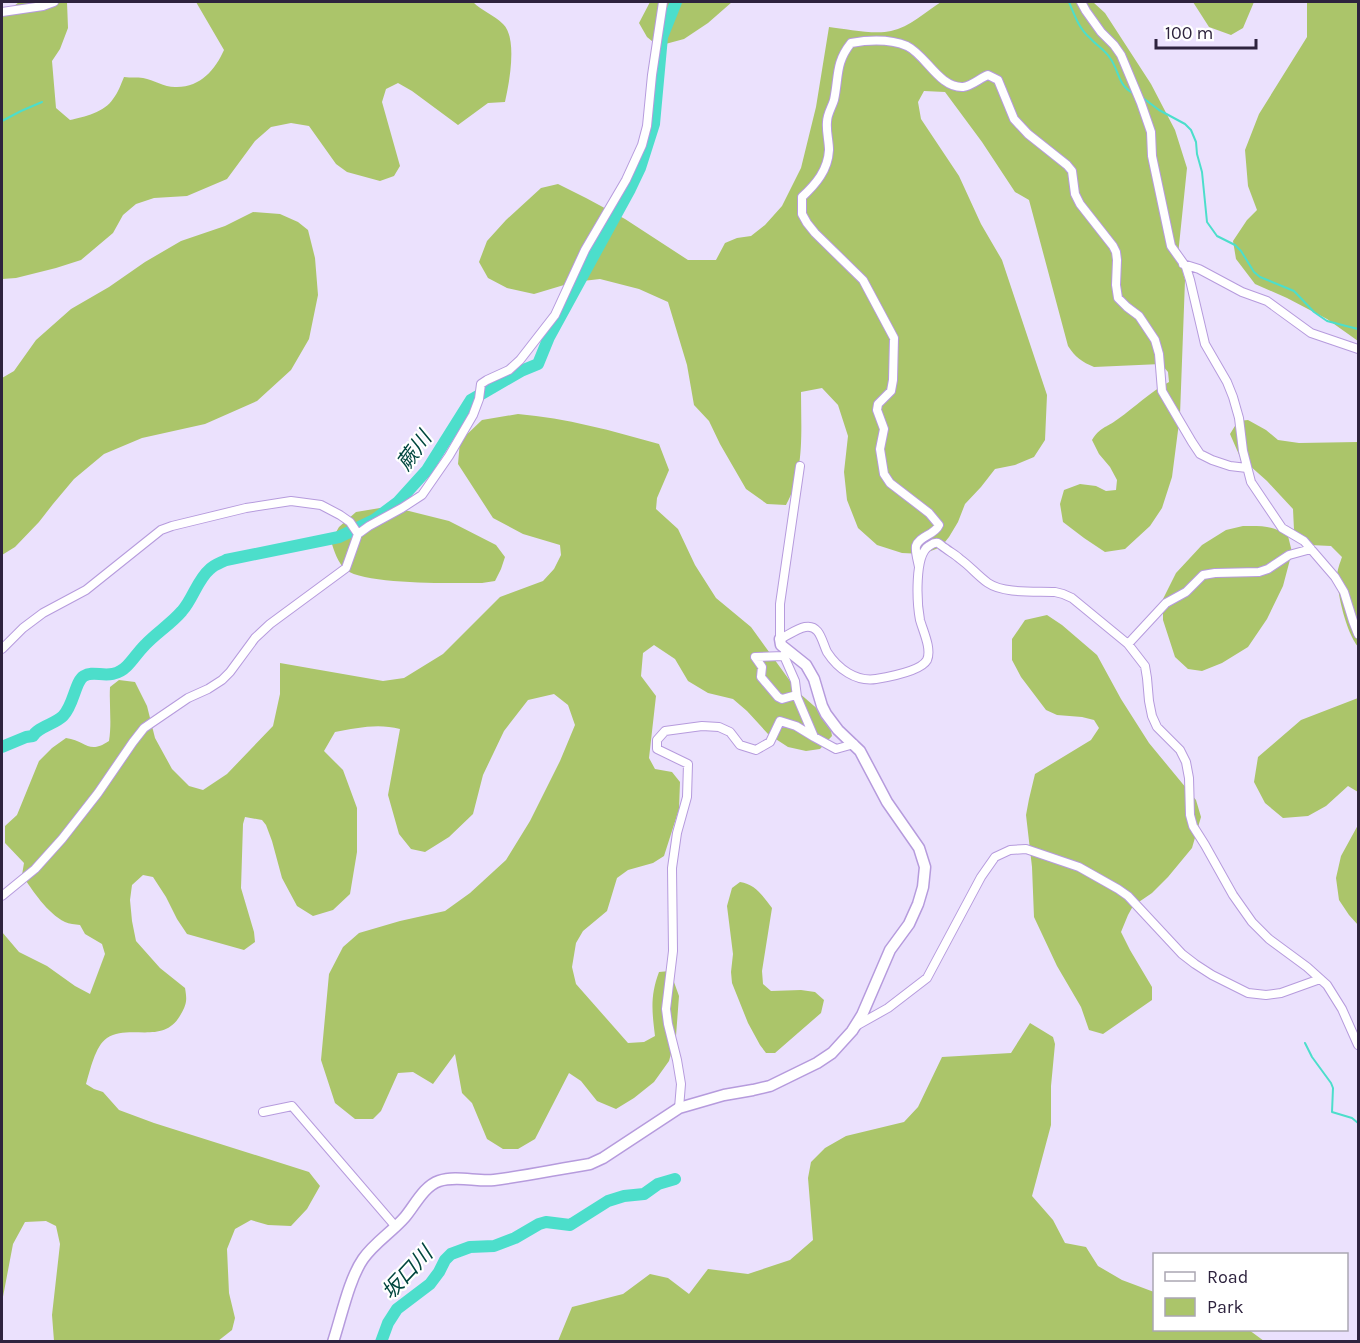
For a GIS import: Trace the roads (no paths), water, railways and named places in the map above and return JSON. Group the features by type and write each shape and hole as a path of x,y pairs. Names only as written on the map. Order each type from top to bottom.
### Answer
{"street":[{"path":"2,12 43,6 54,2"},
{"path":"2,896 35,869 62,839 144,728 188,698 222,680 255,638 270,624 346,568 358,534 422,495 473,416 481,384 509,370 520,360 555,315 581,257 626,180 642,145 647,126 655,46 663,2"},
{"path":"1082,2 1101,32 1120,55 1141,103 1151,132 1152,156 1171,246 1184,264 1190,280 1205,344 1233,397 1251,482 1282,528 1304,541 1335,577 1344,592 1359,634"},
{"path":"919,567 917,545 920,540 936,531 939,525 929,513 890,483 884,474 881,461 880,449 884,429 877,410 878,404 891,391 894,339 863,280 815,233 802,214 802,197 821,176 827,161 828,115 834,99 837,73 845,51 851,43 886,42 908,47 952,85 969,86 988,75 998,80 1014,119 1072,171 1075,194 1080,204 1113,246 1117,261 1118,298 1139,316 1155,340 1159,354 1162,392 1192,442 1200,454 1212,460 1230,466 1247,468"},
{"path":"1184,264 1242,292 1267,301 1311,333 1359,349"},
{"path":"800,466 780,604 780,639 795,681 796,695 814,737"},
{"path":"2,649 23,628 43,613 86,590 161,530 172,526 246,508 291,501 321,506 340,514 350,522 358,534"},
{"path":"780,639 805,627 811,628 817,631 827,652 846,672 864,679 901,673 923,664 928,650 917,603 919,567 922,553 933,543 939,543 996,587 1055,592 1072,598 1128,644 1144,666 1152,716 1157,727 1180,750 1186,762 1193,826 1233,895 1252,922 1269,939 1327,985 1342,1009 1359,1045"},
{"path":"1128,644 1166,603 1186,592 1203,575 1259,572 1268,569 1289,555 1311,549"},
{"path":"333,1341 357,1269 367,1255 396,1227 435,1182 443,1179 494,1180 590,1164 603,1158 679,1108 724,1095 771,1086 817,1063 832,1053 856,1026 890,950 913,915 923,887 925,867 919,848 887,802 860,751 838,730 826,714 806,665 798,658 785,653 755,657 762,667 761,677 778,697 782,699 796,695"},
{"path":"679,1108 681,1084 666,1009 673,951 672,868 677,833 687,797 688,764 657,749 657,740 665,731 702,726 719,727 730,732 740,745 756,750 770,742 780,721 796,726 836,749 854,744"},
{"path":"856,1026 888,1008 927,978 981,877 995,857 1010,850 1026,849 1078,867 1118,889 1128,896 1189,959 1212,975 1248,993 1266,995 1281,993 1320,979"},
{"path":"263,1112 292,1106 396,1227"}],"waterway":[{"name":"蕨川","path":"2,747 33,736 63,716 70,706 78,683 84,676 115,673 127,666 142,648 182,611 213,566 226,560 339,537 374,520 398,502 427,470 471,400 521,371 538,364 549,337 640,168 654,124 662,37 676,2"},
{"path":"1069,2 1083,30 1108,55 1124,86 1133,93"},
{"path":"1143,98 1191,130 1202,172 1207,222 1217,236 1235,245 1260,277 1294,291 1314,312 1327,321 1358,329"},
{"path":"2,121 42,102"},
{"path":"1305,1043 1333,1088 1332,1112 1352,1118 1358,1123"},
{"name":"坂口川","path":"381,1342 388,1323 397,1309 430,1284 451,1254 470,1247 494,1246 546,1222 570,1225 608,1201 624,1196 644,1194 658,1184 675,1179"}]}
